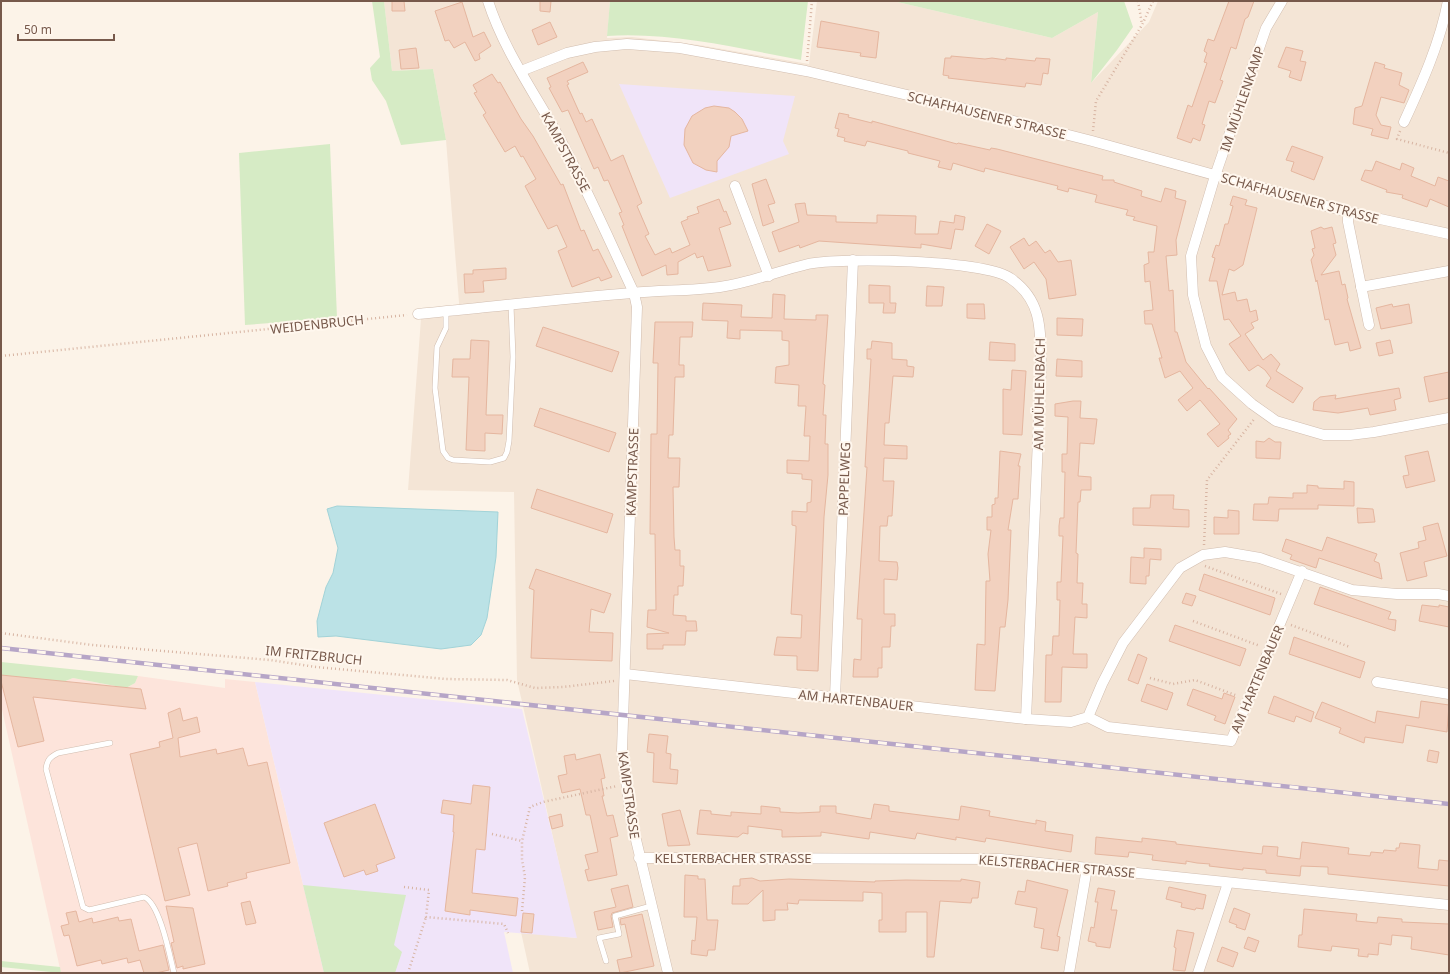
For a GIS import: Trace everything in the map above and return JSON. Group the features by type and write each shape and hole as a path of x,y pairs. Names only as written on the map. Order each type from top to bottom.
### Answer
{"street":[{"name":"KAMPSTRASSE","path":"488,1 494,18 520,71 561,141 581,179 634,293 638,322 622,750 625,784 639,858 668,973"},
{"name":"IM MÜHLENKAMP","path":"1282,1 1266,28 1215,176 1191,256 1193,295 1206,346 1222,377 1261,411 1276,421 1324,434 1350,435 1449,418"},
{"path":"1404,122 1425,78 1448,1"},
{"name":"SCHAFHAUSENER STRASSE","path":"520,71 567,53 595,47 627,44 680,48 806,71 958,107 1092,141 1348,212 1449,234"},
{"path":"735,186 769,276"},
{"path":"1348,212 1348,222 1369,325"},
{"name":"AM MÜHLENBACH","path":"634,293 718,287 769,276 809,264 853,260 975,267 1009,276 1030,296 1040,325 1041,369 1026,719"},
{"name":"PAPPELWEG","path":"835,697 853,260"},
{"path":"1361,287 1449,271"},
{"path":"418,314 634,293"},
{"path":"1088,717 1102,684 1123,643 1167,582 1180,568 1199,557 1225,552 1251,556 1302,571 1352,590 1397,594 1438,594 1449,596"},
{"name":"AM HARTENBAUER","path":"624,677 835,697 1026,719 1071,722 1088,717 1108,727 1231,741 1268,649 1302,571"},
{"path":"1377,682 1449,694"},
{"name":"KELSTERBACHER STRASSE","path":"639,858 1001,859 1449,905"},
{"path":"1069,973 1087,868"},
{"path":"1198,973 1228,883"}],"lane":[{"path":"446,311 446,328 437,347 435,388 443,451 448,458 453,460 490,462 504,458 509,441 514,357 511,305"},
{"path":"110,743 58,753 50,756 47,762 51,786 83,907 89,910 144,897 148,899 152,904 166,940 174,973"},
{"path":"606,961 599,938 619,934 615,916 651,906"}],"path":[{"path":"806,71 812,1"},
{"path":"1138,1 1142,24"},
{"path":"1092,141 1096,101 1142,24 1153,1"},
{"path":"1404,122 1397,139 1449,153"},
{"name":"WEIDENBRUCH","path":"1,356 418,314"},
{"path":"1261,411 1207,480 1199,557 1214,570 1291,598"},
{"path":"1193,621 1268,649"},
{"path":"1281,621 1350,647"},
{"name":"IM FRITZBRUCH","path":"1,633 92,644 270,660 438,678 507,680 535,688 563,687 624,677"},
{"path":"1150,678 1173,684 1195,680 1248,700"},
{"path":"522,911 525,877 522,859 522,841 530,806 625,784"},
{"path":"492,834 522,841"},
{"path":"404,887 429,890 426,917 408,973"},
{"path":"426,917 504,924 508,934"}],"shaded area":[{"path":"384,1 610,1 607,38 632,37 699,45 809,64 817,1 893,1 1052,38 1098,12 1091,83 1149,22 1158,1 1449,1 1449,973 530,973 521,932 576,938 517,680 514,492 408,490 421,319 460,315 446,140 433,69 392,71"},
{"path":"619,84 795,96 783,141 789,154 670,198"},
{"path":"138,676 225,688 225,679 255,682 324,973 61,973 1,705 1,684 35,682 58,684 73,678 126,688 135,683"},
{"path":"255,682 522,709 577,938 504,932 513,973 324,973"}],"green space":[{"path":"372,1 384,1 392,71 433,69 446,140 401,145 386,101 372,80 370,68 380,57"},
{"path":"610,1 808,1 801,60 729,46 656,36 607,36"},
{"path":"893,1 1124,1 1133,27 1091,83 1098,12 1052,38"},
{"path":"330,144 337,318 245,325 239,153"},
{"path":"1,662 138,676 135,683 126,688 73,678 58,684 35,682 1,684"},
{"path":"303,885 406,895 394,945 402,952 395,973 324,973"},
{"path":"1,961 60,967 61,973 1,967"}],"water":[{"path":"337,506 498,512 496,557 487,618 481,635 471,645 441,649 336,636 318,637 317,621 326,587 333,573 338,548 327,509"}],"building":[{"path":"392,1 404,1 405,11 392,11"},
{"path":"540,1 551,1 550,12 540,11"},
{"path":"1229,1 1254,1 1248,17 1245,19 1236,49 1231,47 1220,80 1223,81 1215,103 1209,101 1202,124 1205,125 1200,141 1193,138 1191,143 1177,138 1188,105 1192,107 1207,63 1204,62 1207,53 1204,51 1208,39 1214,41"},
{"path":"462,2 473,37 484,32 491,46 479,54 480,59 475,61 465,42 454,48 449,40 445,41 435,11"},
{"path":"821,21 879,32 876,58 860,56 861,53 817,47"},
{"path":"550,22 557,37 538,45 532,30"},
{"path":"1286,47 1303,51 1300,61 1306,62 1301,81 1289,77 1291,71 1278,67"},
{"path":"416,48 419,68 401,69 399,50"},
{"path":"951,56 1006,60 1006,58 1035,61 1036,58 1050,59 1048,74 1043,73 1041,85 1026,83 1025,87 948,78 949,76 943,75 945,58 951,58"},
{"path":"583,62 588,72 567,81 569,84 567,85 580,114 582,113 586,122 592,119 611,161 623,155 642,203 637,206 649,234 645,236 655,255 670,248 672,253 690,245 681,222 688,219 687,217 699,213 697,207 719,199 731,224 719,228 731,266 708,271 703,256 697,258 695,253 678,262 678,274 667,275 666,265 642,276 622,226 624,225 619,213 622,212 608,180 604,181 598,167 594,169 568,110 562,112 549,88 551,87 547,78"},
{"path":"1375,62 1385,65 1384,68 1402,73 1399,85 1409,90 1404,103 1381,97 1376,115 1381,125 1391,127 1388,139 1371,135 1373,129 1353,124 1355,108 1362,106"},
{"path":"492,74 498,83 500,82 561,185 563,184 581,231 584,230 593,251 598,249 612,277 601,281 599,277 572,287 558,251 567,247 557,225 548,229 525,186 536,179 523,156 521,157 515,146 505,152 483,115 486,113 474,93 477,92 473,85"},
{"path":"714,106 729,108 735,112 742,119 748,131 731,136 729,147 717,161 717,172 706,170 693,163 684,145 685,129 692,116 705,108"},
{"path":"839,113 849,115 848,117 872,123 872,121 957,144 990,150 991,148 997,149 1103,176 1102,180 1114,180 1114,182 1142,191 1141,196 1161,202 1165,188 1176,191 1175,198 1186,201 1176,240 1177,255 1166,256 1169,291 1173,290 1175,332 1177,332 1186,362 1208,389 1209,388 1237,419 1228,430 1231,434 1228,436 1229,438 1218,447 1207,434 1220,424 1200,400 1187,411 1178,400 1193,388 1180,371 1165,378 1159,358 1162,358 1152,324 1145,324 1144,311 1153,310 1150,281 1145,282 1144,265 1149,263 1148,252 1154,252 1157,226 1133,220 1135,217 1126,215 1128,210 1095,202 1097,195 1069,188 1068,192 1057,189 1058,186 985,168 984,172 953,163 951,170 938,167 940,161 908,153 908,151 867,141 865,146 844,141 845,138 837,136 839,129 835,128"},
{"path":"1292,146 1323,157 1314,180 1291,171 1294,162 1286,160"},
{"path":"1376,161 1400,170 1402,163 1414,168 1411,176 1435,186 1438,177 1449,181 1449,207 1430,199 1427,207 1402,198 1403,195 1386,192 1387,190 1361,180 1365,170 1372,171"},
{"path":"766,179 775,203 768,205 774,222 763,226 752,184"},
{"path":"1233,196 1247,200 1245,205 1257,208 1243,265 1234,271 1229,269 1222,295 1235,292 1237,301 1247,299 1250,312 1256,310 1258,320 1251,323 1254,328 1245,334 1263,360 1271,354 1280,364 1276,371 1303,388 1293,403 1266,386 1271,378 1265,370 1258,365 1249,371 1229,344 1241,336 1229,319 1224,320 1217,281 1209,281 1215,258 1212,257 1216,245 1219,246 1225,224 1228,224 1233,206 1230,205"},
{"path":"805,203 807,215 836,216 836,222 877,223 877,215 916,216 915,234 938,234 940,221 954,223 955,215 965,217 963,230 955,229 951,249 921,244 921,248 819,241 800,248 799,245 779,252 772,232 799,222 795,204"},
{"path":"987,224 1001,231 989,254 975,246"},
{"path":"1321,227 1324,229 1332,227 1336,243 1333,244 1336,255 1321,275 1339,271 1342,285 1345,284 1347,299 1361,348 1350,351 1348,342 1335,345 1329,319 1325,320 1317,280 1316,282 1311,260 1314,255 1312,249 1315,248 1311,231"},
{"path":"1024,238 1029,246 1036,241 1045,253 1050,250 1058,262 1071,260 1076,295 1049,299 1046,279 1034,262 1024,269 1010,247"},
{"path":"506,268 506,279 483,281 484,292 465,293 464,274 473,274 473,270"},
{"path":"869,285 890,286 890,303 896,303 895,313 883,313 884,303 869,303"},
{"path":"927,286 944,287 942,306 926,306"},
{"path":"773,294 785,295 784,319 816,320 816,315 828,315 823,384 825,385 823,415 826,415 825,444 828,444 828,475 824,517 818,671 797,670 797,656 774,655 777,637 801,638 802,615 791,614 796,531 796,526 792,525 792,511 807,512 807,503 811,502 812,480 802,479 802,474 787,473 787,460 809,461 810,436 804,436 806,406 798,406 799,385 775,383 776,367 789,365 789,341 782,340 782,331 740,330 740,339 727,338 728,321 702,320 703,303 742,305 741,317 772,318"},
{"path":"967,304 984,304 985,319 967,318"},
{"path":"1392,304 1393,307 1409,304 1412,323 1381,329 1376,308"},
{"path":"1057,318 1083,319 1082,336 1057,335"},
{"path":"655,322 693,322 692,337 680,337 679,365 684,365 684,377 675,377 673,435 669,435 668,458 680,458 679,487 673,487 674,537 675,550 680,550 680,566 684,566 683,586 678,586 678,595 674,595 673,615 686,616 686,621 696,621 697,631 686,631 685,645 663,645 663,649 647,649 647,634 669,633 647,627 648,610 656,610 655,534 650,534 651,434 657,434 658,363 653,363"},
{"path":"543,327 619,352 612,372 536,346"},
{"path":"471,340 489,341 486,415 503,415 502,434 485,433 485,451 466,450 469,377 452,377 453,359 470,359"},
{"path":"1390,340 1393,353 1379,356 1376,343"},
{"path":"872,341 892,343 892,359 907,360 907,366 914,367 913,377 893,376 889,423 885,423 884,445 907,446 907,459 884,458 883,481 894,481 892,516 888,516 887,526 880,526 879,561 897,562 897,580 884,579 884,614 895,614 895,626 891,626 890,647 882,647 882,668 878,668 878,677 853,677 854,659 861,660 862,619 857,619 867,467 865,467 871,359 867,359 867,349 871,349"},
{"path":"990,342 1015,344 1015,361 989,360"},
{"path":"1057,359 1082,361 1082,377 1056,376"},
{"path":"1012,370 1026,371 1022,435 1003,434 1003,389 1011,390"},
{"path":"1449,372 1449,398 1429,402 1424,377"},
{"path":"1399,388 1401,398 1394,400 1396,410 1370,415 1368,408 1338,413 1313,410 1314,402 1320,397 1336,395 1335,399"},
{"path":"1081,401 1080,418 1097,419 1094,444 1080,443 1078,476 1091,477 1091,490 1081,490 1080,502 1078,502 1076,553 1078,554 1077,583 1083,583 1082,604 1087,604 1087,618 1075,617 1073,654 1087,654 1087,668 1062,667 1061,702 1045,702 1046,655 1052,655 1053,636 1059,636 1060,600 1057,600 1057,582 1061,582 1063,536 1059,536 1059,526 1060,518 1064,518 1065,472 1062,472 1062,454 1067,454 1068,417 1055,416 1055,404"},
{"path":"540,408 616,433 609,452 534,426"},
{"path":"1269,438 1275,442 1281,442 1280,459 1256,458 1256,441 1264,442"},
{"path":"1000,451 1021,454 1018,466 1020,466 1018,499 1013,499 1008,530 1011,530 1008,600 1005,627 1000,627 995,691 975,690 977,644 985,645 986,581 990,581 988,554 991,530 987,530 987,517 992,517 992,505 995,504 995,498 998,498"},
{"path":"1428,451 1435,481 1406,488 1403,476 1409,475 1405,456"},
{"path":"1344,481 1354,482 1354,506 1318,505 1318,509 1279,509 1278,521 1253,520 1254,504 1268,504 1269,497 1293,498 1293,493 1307,493 1307,485 1318,486 1318,488 1344,489"},
{"path":"537,489 613,514 607,533 531,508"},
{"path":"1151,495 1174,495 1173,509 1189,510 1189,527 1133,525 1133,508 1150,508"},
{"path":"1357,508 1373,509 1375,522 1358,523"},
{"path":"1228,510 1239,511 1239,534 1214,534 1214,517 1228,518"},
{"path":"1438,523 1447,556 1424,562 1427,576 1407,581 1400,553 1419,548 1418,542 1426,540 1423,527"},
{"path":"1327,537 1377,554 1374,561 1379,563 1382,579 1319,558 1316,568 1290,559 1292,555 1282,551 1286,539 1322,551"},
{"path":"1144,548 1161,549 1161,560 1150,559 1149,576 1146,576 1146,584 1130,583 1131,557 1144,558"},
{"path":"536,569 611,594 604,613 591,609 589,632 613,633 612,661 531,658 534,590 529,588"},
{"path":"1204,574 1275,598 1270,615 1199,590"},
{"path":"1320,587 1391,612 1388,619 1396,620 1395,631 1314,604"},
{"path":"1186,593 1196,596 1192,606 1182,603"},
{"path":"1422,605 1439,607 1439,605 1449,607 1449,627 1419,621"},
{"path":"1175,625 1246,649 1240,666 1169,641"},
{"path":"1294,637 1365,662 1360,678 1289,654"},
{"path":"1138,654 1147,658 1138,684 1128,680"},
{"path":"1,675 141,689 146,709 33,697 44,741 18,747 1,681"},
{"path":"1147,684 1173,693 1167,710 1141,701"},
{"path":"1193,689 1222,699 1224,693 1235,697 1225,724 1214,720 1216,716 1187,705"},
{"path":"1274,696 1314,712 1311,722 1296,716 1294,722 1268,713"},
{"path":"1421,701 1449,705 1447,732 1406,725 1403,743 1365,737 1364,743 1339,733 1341,728 1315,718 1322,702 1375,723 1377,711 1419,718"},
{"path":"180,708 183,721 197,717 200,732 178,738 180,757 216,749 217,754 243,748 248,766 267,762 290,863 246,873 247,878 227,883 228,886 208,891 197,843 178,848 190,895 165,901 130,754 160,747 159,742 173,738 168,713"},
{"path":"649,734 668,736 666,753 671,754 670,769 678,770 677,784 653,782 654,753 647,752"},
{"path":"1429,750 1439,752 1437,763 1427,761"},
{"path":"575,754 576,760 600,754 605,778 601,779 604,796 602,796 607,816 613,815 618,836 610,838 617,875 588,881 585,870 589,869 585,855 598,852 590,815 586,815 580,789 562,793 558,776 567,774 564,756"},
{"path":"473,785 490,787 485,850 476,849 472,893 518,898 516,916 470,910 470,915 445,911 454,832 454,815 441,813 443,800 471,804"},
{"path":"375,804 395,858 376,865 378,871 366,875 364,870 344,877 324,823"},
{"path":"874,804 889,806 889,811 959,820 961,806 990,811 989,816 1036,824 1036,820 1046,822 1045,831 1073,835 1071,852 986,838 985,842 956,837 956,840 917,833 915,839 870,832 869,839 821,832 821,836 782,837 782,830 748,826 748,834 743,833 738,837 697,834 700,810 711,811 711,814 731,816 731,812 761,814 761,806 780,808 780,812 798,813 820,812 820,806 836,806 836,813 871,819"},
{"path":"680,810 690,845 668,846 662,814"},
{"path":"561,814 563,826 552,829 549,817"},
{"path":"1096,837 1142,842 1142,838 1176,842 1176,844 1262,854 1263,846 1278,847 1277,856 1300,859 1302,842 1349,848 1348,854 1370,856 1371,852 1383,853 1384,850 1396,851 1396,848 1399,848 1400,843 1420,845 1418,868 1438,870 1439,860 1449,861 1449,886 1328,874 1328,867 1301,866 1300,876 1266,873 1266,870 1243,868 1243,870 1209,866 1210,864 1186,861 1186,864 1152,860 1153,855 1129,852 1128,857 1095,854"},
{"path":"685,875 698,876 698,879 705,879 707,920 718,920 715,950 708,950 707,956 691,954 692,940 695,941 697,917 684,917"},
{"path":"752,878 760,881 789,879 875,882 906,880 961,881 961,879 980,882 978,898 972,898 971,903 940,901 934,957 927,957 927,912 906,912 906,932 879,932 879,920 882,920 882,893 863,892 863,901 799,900 798,904 787,903 788,910 775,910 775,920 763,921 763,890 748,904 732,904 733,886 740,886 740,879"},
{"path":"1027,880 1068,890 1057,936 1060,937 1058,951 1041,948 1044,929 1034,927 1037,908 1015,904 1018,891 1025,892"},
{"path":"628,885 633,907 612,913 611,916 613,927 598,930 594,912 616,907 611,889"},
{"path":"1169,887 1206,895 1203,909 1196,908 1195,910 1181,907 1182,903 1166,899"},
{"path":"1098,888 1115,891 1111,910 1117,910 1110,948 1096,946 1096,943 1088,941 1091,927 1094,928 1098,902 1095,902"},
{"path":"250,901 256,923 246,925 241,903"},
{"path":"166,906 193,908 205,964 183,969 183,966 177,968 171,943 174,942"},
{"path":"1234,908 1250,914 1245,930 1236,927 1237,925 1229,922"},
{"path":"1304,909 1357,914 1356,921 1377,923 1378,917 1402,919 1402,922 1449,924 1449,955 1411,949 1412,937 1392,935 1391,945 1379,943 1378,955 1368,954 1368,957 1358,956 1359,949 1332,946 1331,951 1298,947 1299,935 1302,935"},
{"path":"76,911 79,922 92,918 93,923 118,917 119,921 131,919 139,951 163,945 169,970 156,973 144,973 140,960 128,963 127,958 102,964 101,960 77,966 69,935 64,936 61,926 69,924 66,913"},
{"path":"523,913 534,914 532,933 521,932"},
{"path":"642,914 654,966 620,973 617,960 632,957 625,924 621,925 620,919"},
{"path":"1177,930 1194,933 1185,971 1173,970 1176,948 1174,947"},
{"path":"1248,937 1259,941 1255,952 1244,948"},
{"path":"1222,947 1238,953 1233,967 1217,961"}],"railway":[{"path":"1,648 1449,804"}]}
